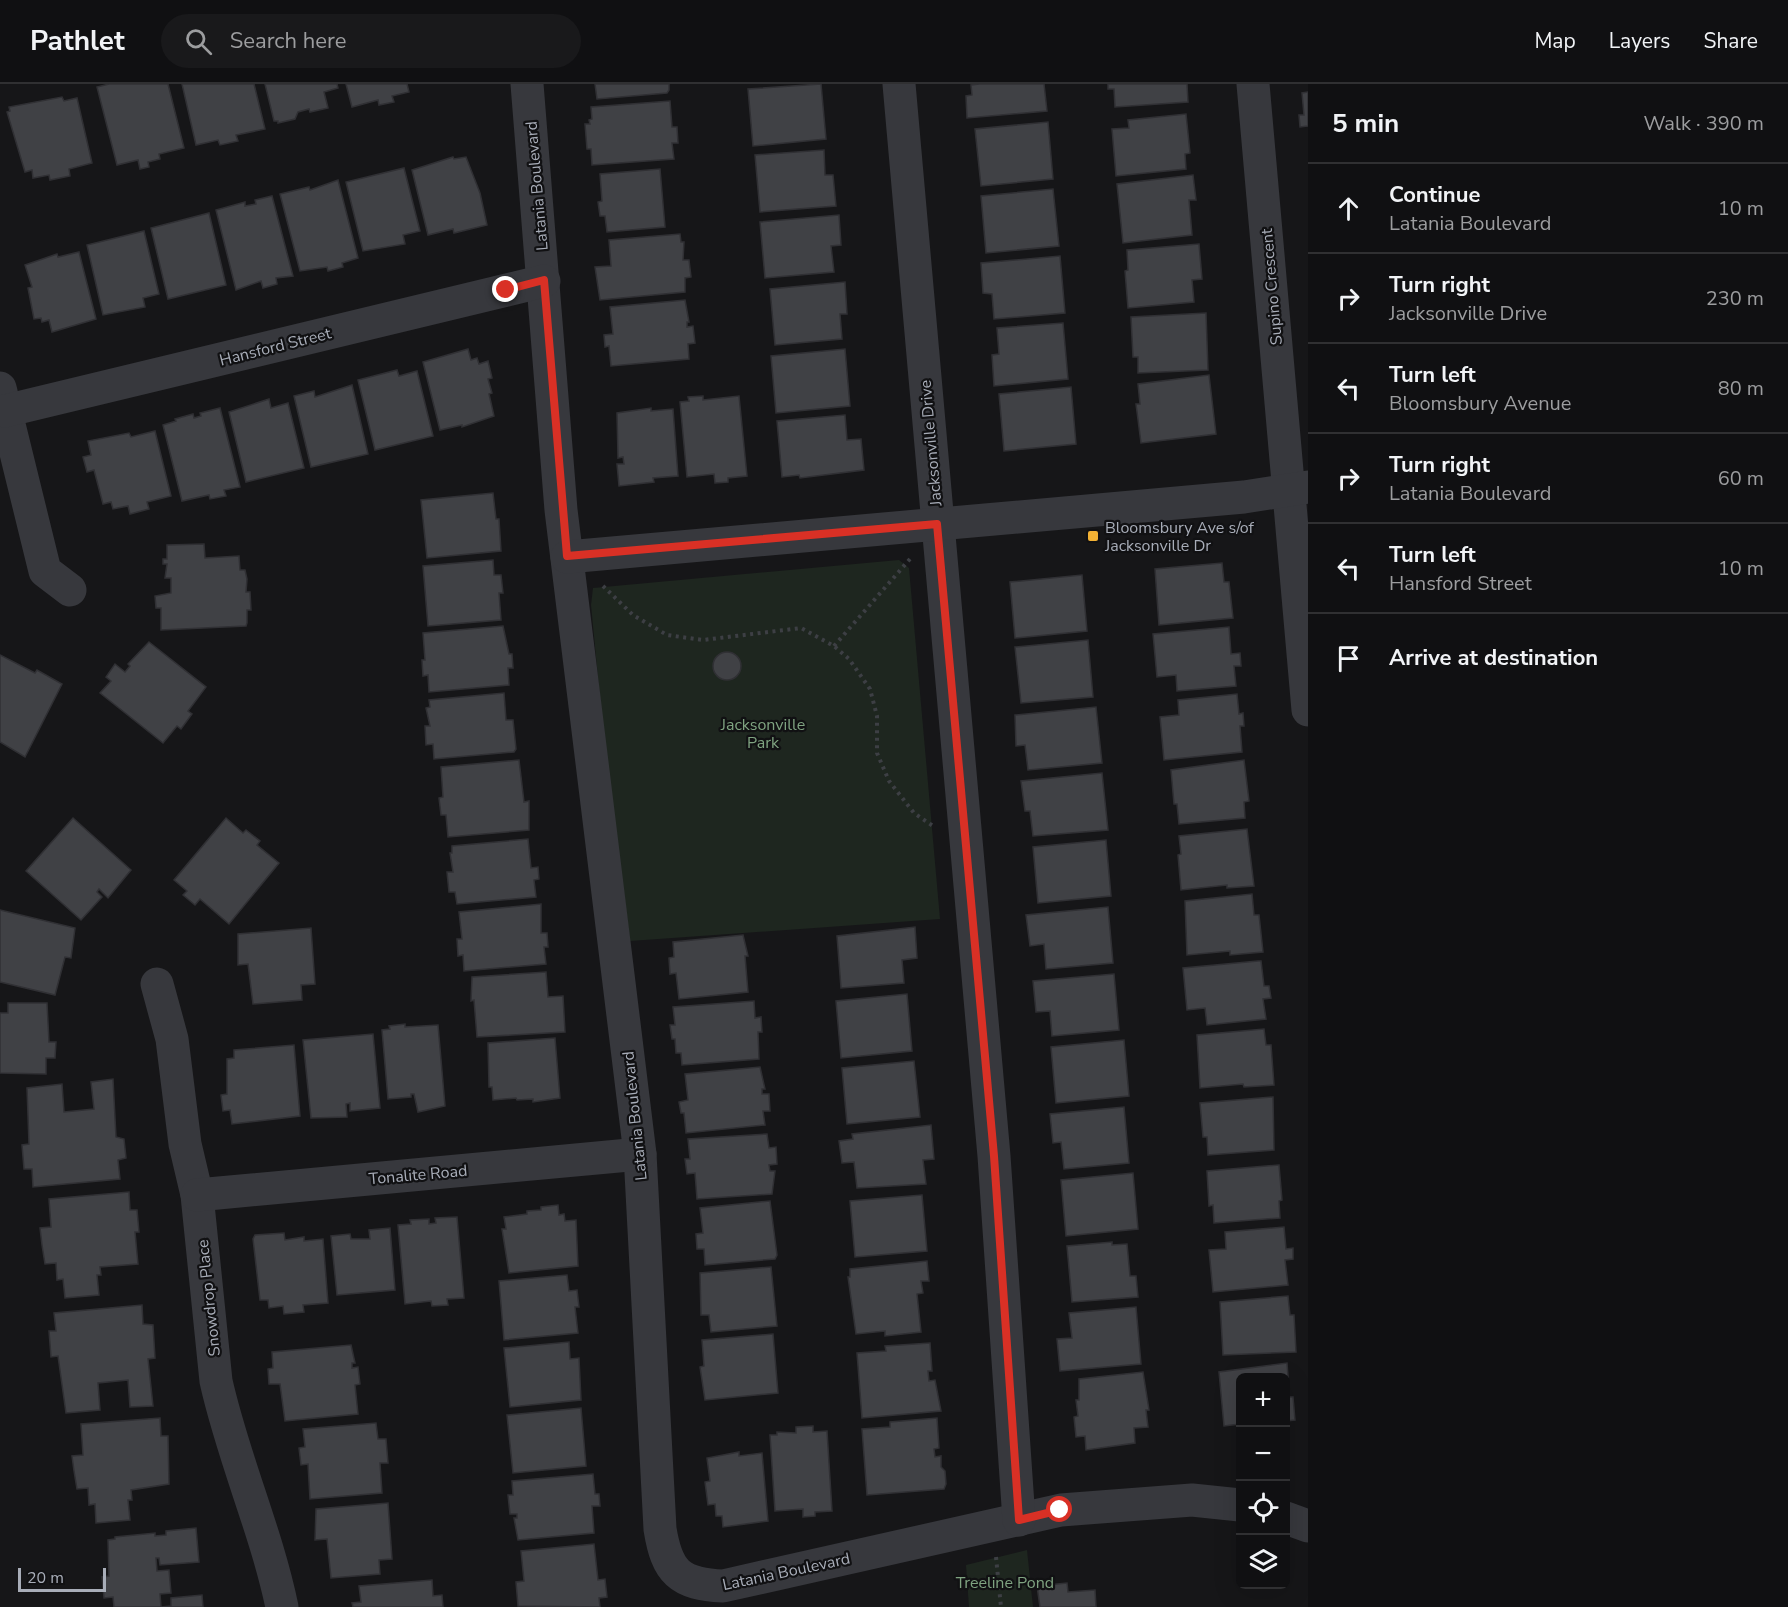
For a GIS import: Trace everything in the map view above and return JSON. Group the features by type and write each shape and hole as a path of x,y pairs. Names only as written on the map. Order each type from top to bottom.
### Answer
{"street":[{"name":"Latania Boulevard","path":"527,84 567,556 640,1154 660,1529 664,1556 679,1574 698,1585 723,1586 1060,1510 1192,1500 1236,1505"},
{"name":"Jacksonville Drive","path":"899,84 993,1144 1019,1520"},
{"name":"Supino Crescent","path":"1253,84 1298,488 1308,710"},
{"name":"Hansford Street","path":"3,399 544,280"},
{"path":"3,399 45,571 70,590"},
{"path":"567,556 1244,497 1298,488"},
{"name":"Snowdrop Place","path":"157,984 172,1039 186,1144 197,1195 216,1381 222,1409 260,1520 282,1607"},
{"name":"Tonalite Road","path":"197,1195 640,1154"},
{"path":"1290,1519 1308,1526"}],"path":[{"path":"834,646 910,559"},
{"path":"602,584 633,615 667,635 703,640 801,628 834,646 849,659 870,689 877,716 877,753 889,780 914,813 936,828"},
{"path":"996,1554 1001,1607"}],"green space":[{"name":"Jacksonville Park","path":"899,560 909,568 940,919 630,941 602,719 591,605 593,588"},
{"name":"Treeline Pond","path":"1027,1550 1033,1607 969,1607 966,1565"}],"building":[{"path":"109,84 168,84 184,148 159,154 160,159 148,162 149,167 140,169 138,160 117,165 97,87"},
{"path":"182,84 254,84 265,129 236,135 238,141 220,145 218,140 196,145"},
{"path":"265,84 337,84 338,88 324,92 328,108 298,112 295,119 278,123 274,121"},
{"path":"346,84 407,84 409,92 392,96 394,102 379,105 378,100 352,107"},
{"path":"595,84 669,84 669,90 667,93 597,99"},
{"path":"821,84 826,139 753,146 748,89"},
{"path":"1044,84 1047,111 967,118 966,96 972,95 971,85"},
{"path":"1108,84 1187,84 1188,102 1115,107 1114,89 1108,89"},
{"path":"1308,92 1308,126 1300,127 1299,115 1304,115 1302,93"},
{"path":"62,97 64,101 77,98 92,163 69,169 70,176 50,180 49,175 33,178 32,170 25,172 7,112 10,111 9,107"},
{"path":"670,101 672,127 677,127 678,143 672,143 674,159 592,165 591,149 587,149 585,124 590,124 589,120 592,119 591,107"},
{"path":"1186,114 1190,153 1185,154 1186,169 1116,176 1112,129 1129,128 1128,120"},
{"path":"1048,122 1053,179 981,186 975,129"},
{"path":"824,150 825,175 833,175 836,206 760,212 755,155"},
{"path":"453,157 454,159 466,157 480,193 487,225 454,233 453,229 428,235 412,170"},
{"path":"404,168 420,231 403,235 405,244 363,251 346,182"},
{"path":"660,169 665,227 607,232 605,216 600,216 598,202 602,201 600,174"},
{"path":"1193,175 1196,200 1189,200 1192,235 1123,243 1117,184"},
{"path":"338,180 358,258 342,263 343,267 328,271 327,267 300,271 280,194 309,187 310,190"},
{"path":"1053,189 1059,246 986,253 981,196"},
{"path":"272,196 293,276 276,278 277,284 263,288 261,281 236,290 216,210 245,202 245,206 256,204 255,200"},
{"path":"209,213 226,285 168,299 151,228"},
{"path":"839,215 841,245 831,246 834,272 765,278 760,222"},
{"path":"144,231 159,294 143,298 145,307 103,315 87,245"},
{"path":"680,234 681,242 684,242 683,260 689,260 691,277 685,278 685,292 600,300 595,267 611,266 609,240"},
{"path":"1199,244 1202,279 1192,280 1194,302 1128,308 1125,271 1128,270 1127,250"},
{"path":"79,252 96,319 52,332 49,320 42,322 41,318 34,319 28,288 32,287 25,265 57,254 58,257"},
{"path":"1060,256 1065,313 994,319 992,294 983,293 981,263"},
{"path":"845,282 847,314 840,314 842,339 775,345 770,289"},
{"path":"685,300 689,322 687,322 687,327 693,326 695,343 688,344 689,359 611,366 609,346 605,347 604,335 613,334 610,307"},
{"path":"1206,313 1208,370 1138,373 1138,357 1133,357 1131,317"},
{"path":"1063,323 1068,379 994,386 992,355 999,354 997,328"},
{"path":"468,349 471,360 477,358 479,364 488,361 492,378 488,379 492,393 489,394 494,416 462,427 462,425 440,430 423,362"},
{"path":"845,349 850,406 776,413 771,356"},
{"path":"397,370 399,376 417,371 433,436 375,450 358,380"},
{"path":"1209,375 1216,434 1141,443 1136,404 1140,404 1138,384"},
{"path":"352,385 368,454 311,467 294,396 314,391 315,397"},
{"path":"1071,387 1076,444 1004,451 999,394"},
{"path":"703,396 703,400 739,396 747,476 728,478 728,482 715,483 714,474 687,477 680,402 689,401 688,397"},
{"path":"269,399 271,408 288,403 304,468 246,482 229,412"},
{"path":"220,408 240,487 224,490 226,496 210,499 209,495 182,501 163,425 176,421 175,419 193,414 194,418 201,416 200,413"},
{"path":"651,408 651,411 673,409 678,476 653,478 654,482 619,486 617,464 624,464 623,457 618,458 617,413"},
{"path":"845,415 847,440 861,439 864,470 800,478 799,475 782,477 777,421"},
{"path":"155,431 171,496 147,502 149,509 130,514 128,506 113,509 111,502 103,504 94,470 87,472 83,457 91,455 88,441 129,433 131,437"},
{"path":"493,493 496,519 499,519 501,551 427,558 421,500"},
{"path":"204,544 205,558 239,556 240,570 245,570 247,579 246,592 250,592 251,610 247,610 246,626 161,630 161,608 156,608 155,596 171,593 171,578 165,578 167,564 163,564 163,559 167,559 167,545"},
{"path":"493,560 494,575 501,575 503,593 499,593 501,620 428,626 423,566"},
{"path":"1222,563 1224,582 1229,582 1233,618 1159,625 1155,569"},
{"path":"1082,575 1087,631 1015,638 1010,582"},
{"path":"503,626 509,654 512,654 513,668 508,668 509,685 429,692 428,675 423,676 422,660 425,660 423,633"},
{"path":"1229,627 1231,654 1240,653 1241,666 1234,666 1236,686 1177,691 1176,675 1157,677 1153,634"},
{"path":"1088,640 1093,697 1021,703 1015,647"},
{"path":"149,642 206,687 188,711 192,714 181,729 177,726 163,743 100,693 111,681 106,677 115,664 125,672 130,666 128,664"},
{"path":"727,652 737,656 741,666 737,676 727,680 717,676 713,666 717,656"},
{"path":"0,655 35,673 37,670 62,684 25,757 0,742"},
{"path":"504,693 506,720 513,720 516,749 514,752 434,759 433,744 426,745 425,726 430,726 426,708 430,707 429,700"},
{"path":"1237,694 1239,714 1243,713 1244,726 1240,726 1242,752 1164,760 1160,717 1179,715 1178,700"},
{"path":"1096,707 1102,763 1028,770 1025,745 1016,746 1015,715"},
{"path":"519,760 524,802 529,801 529,830 448,837 446,815 441,815 439,798 443,797 441,767"},
{"path":"1244,760 1249,801 1244,802 1245,818 1179,824 1177,804 1174,804 1171,770"},
{"path":"1102,773 1108,830 1033,836 1030,811 1025,811 1021,781"},
{"path":"73,818 131,870 108,898 99,889 97,892 102,897 81,920 26,871"},
{"path":"226,818 243,833 246,830 260,841 257,845 279,863 229,924 200,899 195,905 183,895 187,891 174,880"},
{"path":"1247,829 1254,886 1227,888 1227,885 1181,890 1179,836"},
{"path":"528,839 531,868 538,867 539,879 534,880 536,897 457,904 455,892 449,892 447,872 453,872 450,853 452,853 452,846"},
{"path":"1106,840 1111,896 1038,903 1033,847"},
{"path":"1252,894 1254,915 1259,915 1263,952 1230,955 1230,951 1187,955 1185,901"},
{"path":"541,904 541,933 547,933 548,947 544,947 546,964 464,971 463,955 458,956 457,939 462,939 459,912"},
{"path":"1108,907 1113,963 1046,969 1044,944 1030,946 1026,915"},
{"path":"0,910 75,928 71,958 65,957 55,995 0,982"},
{"path":"915,927 917,958 902,960 904,983 841,988 837,936"},
{"path":"311,928 315,984 301,985 302,1000 253,1004 248,964 238,965 238,934"},
{"path":"743,935 748,956 745,956 748,992 679,999 676,973 670,974 669,958 674,957 673,942"},
{"path":"1261,961 1264,986 1269,986 1271,998 1263,999 1266,1019 1207,1025 1205,1008 1187,1010 1183,968"},
{"path":"546,972 548,997 563,996 565,1032 477,1037 474,1000 471,1001 472,977"},
{"path":"1114,974 1119,1030 1052,1036 1050,1011 1036,1012 1033,981"},
{"path":"907,994 912,1051 841,1058 836,1001"},
{"path":"754,1001 755,1018 761,1017 762,1032 758,1032 759,1059 682,1065 681,1053 676,1053 675,1039 672,1039 670,1025 675,1025 673,1007"},
{"path":"8,1003 47,1003 49,1042 56,1042 55,1058 46,1058 46,1074 0,1073 0,1013 8,1013"},
{"path":"405,1024 405,1027 438,1025 445,1106 418,1112 414,1094 411,1094 411,1097 388,1099 382,1030 390,1029 389,1026"},
{"path":"1264,1029 1266,1045 1271,1045 1274,1085 1244,1087 1243,1084 1200,1088 1197,1035"},
{"path":"373,1034 380,1108 350,1111 350,1103 346,1104 347,1117 311,1118 303,1040"},
{"path":"555,1038 560,1098 533,1102 533,1099 517,1100 516,1098 493,1100 492,1087 489,1087 488,1043"},
{"path":"1124,1040 1129,1096 1056,1103 1051,1047"},
{"path":"294,1045 300,1116 232,1124 230,1110 223,1111 221,1095 227,1094 227,1059 234,1058 234,1050"},
{"path":"914,1061 920,1117 847,1124 842,1068"},
{"path":"760,1067 765,1089 762,1089 762,1094 769,1094 770,1111 763,1111 765,1125 686,1133 684,1113 681,1113 679,1102 688,1100 685,1074"},
{"path":"113,1079 116,1137 124,1139 126,1158 118,1160 120,1179 33,1187 32,1169 24,1169 22,1145 29,1144 27,1088 62,1084 64,1112 94,1109 91,1082"},
{"path":"1273,1097 1274,1150 1208,1155 1207,1137 1203,1137 1200,1103"},
{"path":"1124,1107 1129,1163 1064,1169 1061,1142 1053,1143 1050,1114"},
{"path":"931,1125 934,1159 923,1160 926,1184 857,1188 854,1162 842,1163 839,1141 853,1139 852,1134"},
{"path":"767,1134 769,1148 776,1147 777,1164 769,1165 770,1171 775,1171 772,1194 697,1199 695,1173 687,1174 685,1159 690,1159 688,1139"},
{"path":"1279,1165 1282,1200 1279,1201 1280,1218 1214,1223 1213,1205 1209,1206 1207,1171"},
{"path":"1133,1173 1138,1229 1066,1236 1061,1180"},
{"path":"129,1192 130,1210 137,1210 139,1232 135,1232 138,1264 100,1267 101,1275 97,1275 99,1295 65,1298 63,1279 57,1280 56,1263 45,1264 40,1228 51,1227 49,1199"},
{"path":"922,1195 927,1251 855,1257 850,1201"},
{"path":"770,1201 777,1255 775,1259 705,1265 704,1249 697,1249 696,1234 703,1233 700,1208"},
{"path":"558,1205 559,1215 564,1214 565,1221 576,1220 578,1266 509,1273 502,1229 506,1229 504,1217 527,1214 527,1211"},
{"path":"457,1217 464,1298 447,1299 448,1305 432,1306 431,1301 405,1304 398,1225 411,1224 410,1220 429,1219 429,1224 436,1223 435,1218"},
{"path":"1284,1227 1286,1249 1293,1248 1293,1259 1285,1260 1288,1285 1213,1292 1209,1250 1226,1249 1225,1232"},
{"path":"390,1228 395,1290 337,1295 331,1236 350,1234 351,1239 370,1239 369,1230"},
{"path":"284,1233 285,1240 304,1237 304,1241 323,1239 328,1303 303,1305 304,1312 284,1314 283,1306 269,1308 268,1300 260,1300 253,1239 255,1235"},
{"path":"1112,1242 1112,1245 1127,1244 1130,1276 1136,1276 1138,1297 1072,1302 1067,1246"},
{"path":"927,1261 929,1281 921,1281 923,1293 917,1294 921,1332 885,1336 885,1331 856,1334 848,1277 850,1277 850,1269"},
{"path":"771,1267 777,1326 711,1332 709,1315 701,1315 700,1273"},
{"path":"567,1275 569,1291 577,1290 579,1307 575,1307 578,1333 504,1340 499,1281"},
{"path":"1288,1296 1290,1315 1294,1315 1296,1352 1223,1355 1220,1302"},
{"path":"142,1305 143,1324 153,1325 155,1358 148,1359 153,1406 130,1407 128,1380 98,1383 100,1410 66,1413 58,1356 51,1357 49,1331 56,1331 54,1313"},
{"path":"1136,1307 1141,1364 1060,1371 1057,1339 1072,1338 1069,1313"},
{"path":"773,1334 778,1393 705,1400 700,1367 704,1366 702,1340"},
{"path":"569,1342 570,1359 579,1358 581,1400 510,1407 504,1348"},
{"path":"930,1343 932,1371 928,1371 929,1381 935,1380 941,1411 862,1418 857,1353 886,1351 885,1346"},
{"path":"351,1345 355,1363 352,1363 352,1368 358,1367 360,1384 355,1385 358,1414 285,1421 280,1384 269,1384 268,1369 273,1368 272,1352"},
{"path":"1287,1363 1288,1373 1236,1373 1236,1424 1224,1426 1219,1372"},
{"path":"1143,1372 1149,1410 1146,1410 1148,1427 1134,1428 1135,1443 1086,1450 1085,1436 1076,1437 1074,1417 1078,1416 1076,1400 1079,1400 1079,1379"},
{"path":"1290,1397 1293,1397 1295,1420 1290,1421"},
{"path":"581,1408 586,1466 513,1473 507,1415"},
{"path":"160,1418 161,1436 168,1436 169,1484 131,1490 132,1500 128,1500 130,1520 96,1523 95,1504 89,1505 88,1488 77,1489 74,1471 72,1456 83,1455 81,1424"},
{"path":"937,1418 939,1448 934,1449 935,1457 941,1456 941,1467 945,1471 944,1489 867,1495 862,1429 890,1427 890,1422"},
{"path":"376,1423 378,1439 386,1439 388,1463 380,1463 382,1493 310,1499 308,1464 301,1465 299,1448 305,1447 303,1429"},
{"path":"813,1426 813,1432 827,1431 832,1511 815,1512 815,1516 803,1517 803,1509 775,1511 770,1435 777,1435 777,1432 796,1433 796,1427"},
{"path":"739,1452 739,1456 762,1453 768,1521 723,1527 722,1516 716,1516 715,1504 708,1505 705,1482 710,1481 707,1458"},
{"path":"593,1474 595,1494 599,1494 600,1506 592,1506 594,1533 518,1540 514,1518 517,1518 517,1514 510,1514 508,1495 513,1495 512,1481"},
{"path":"388,1503 392,1559 379,1560 380,1574 331,1578 327,1539 315,1540 316,1509"},
{"path":"196,1528 199,1562 160,1565 159,1558 156,1558 157,1571 169,1570 171,1593 160,1594 161,1607 114,1607 113,1597 104,1598 102,1577 109,1576 108,1540 115,1539 115,1537 155,1533 155,1536 166,1535 166,1531"},
{"path":"594,1544 598,1580 605,1579 607,1597 599,1598 600,1607 518,1606 516,1582 524,1581 521,1551"},
{"path":"432,1580 433,1596 442,1595 443,1607 353,1607 352,1603 361,1602 359,1586"},
{"path":"1067,1583 1068,1592 1095,1590 1096,1607 1040,1607 1037,1586"},
{"path":"202,1595 203,1607 161,1607 171,1606 171,1598"}],"place":[{"name":"Bloomsbury Ave s/of Jacksonville Dr","path":"1093,536"}],"route":[{"path":"506,290 544,280 561,510 567,556 937,524 994,1156 1019,1520 1060,1510"}]}
